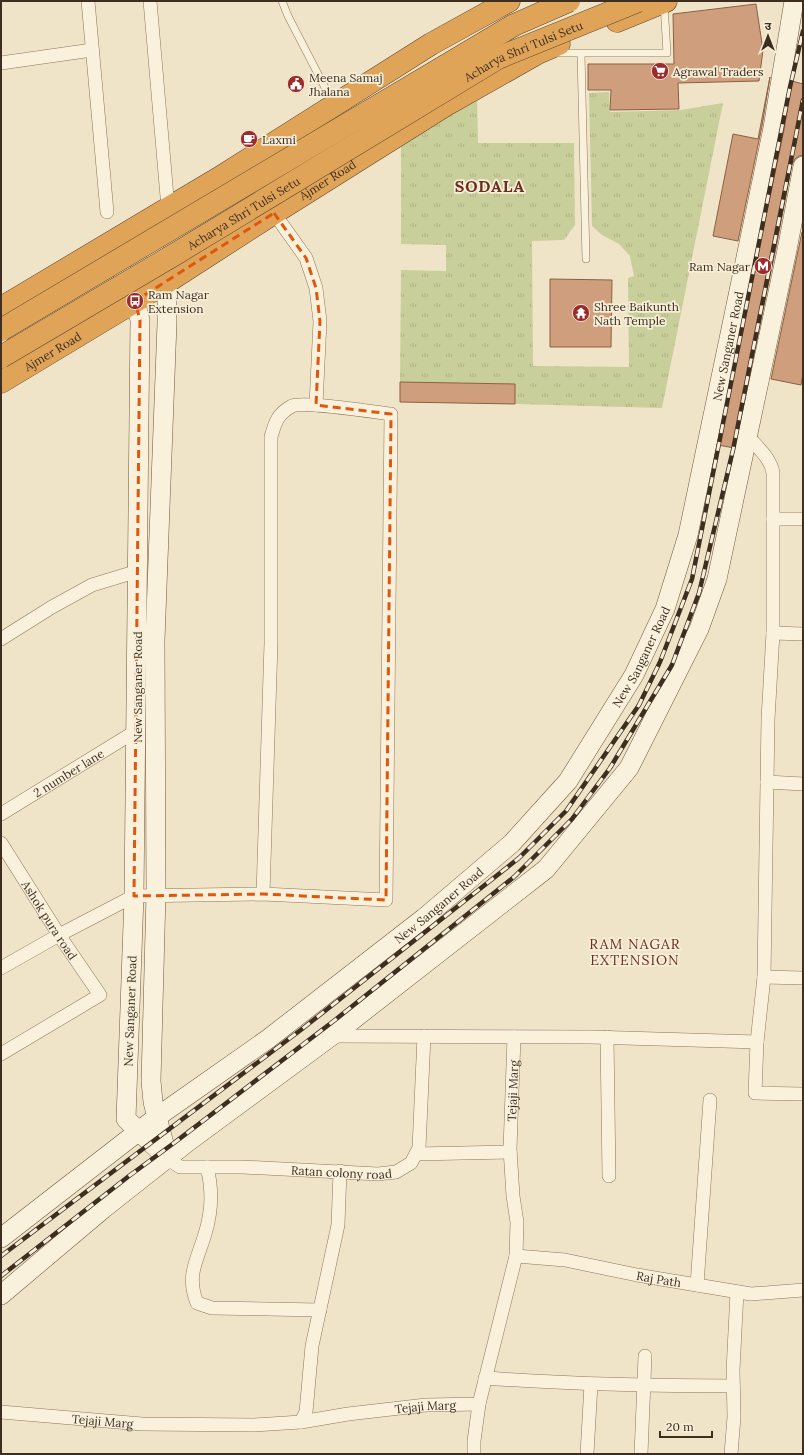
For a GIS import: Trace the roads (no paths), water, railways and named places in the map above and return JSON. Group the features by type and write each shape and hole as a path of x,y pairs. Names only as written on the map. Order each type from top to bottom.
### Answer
{"highway":[{"name":"Acharya Shri Tulsi Setu","path":"1,330 514,25 569,1"},
{"name":"Acharya Shri Tulsi Setu","path":"1,357 184,249 498,58 638,1"},
{"name":"Ajmer Road","path":"1,382 167,282 446,104 538,53 665,1"},
{"path":"1,308 144,223 431,44 503,2"}],"main road":[{"name":"New Sanganer Road","path":"1,1238 157,1117 268,1039 424,918 512,843 568,781 634,675 665,609 688,535 773,128 794,1"},
{"path":"1,1295 189,1141 333,1036 546,868 629,768 699,629 717,579 803,166"},
{"name":"New Sanganer Road","path":"144,223 167,282 167,323 156,640 156,895 151,1081 153,1102 168,1159"},
{"name":"New Sanganer Road","path":"109,243 135,301 140,320 134,896 126,1119 168,1159"}],"street":[{"path":"88,1 107,212"},
{"path":"150,1 168,208"},
{"path":"1,63 92,50"},
{"path":"274,213 306,258 316,288 320,321 316,405"},
{"path":"1,968 59,935 134,896 263,894 386,900 390,414 316,405 294,405 277,418 271,438 271,643 263,894"},
{"path":"747,435 772,467 773,519 773,633 768,719 764,977 757,1042 755,1093 803,1094"},
{"path":"773,519 803,519"},
{"path":"1,639 52,607 92,585 138,571"},
{"path":"773,633 803,634"},
{"name":"2 number lane","path":"1,814 136,731"},
{"path":"767,782 803,784"},
{"name":"Ashok pura road","path":"1,843 59,935 100,995 1,1054"},
{"path":"764,977 803,978"},
{"path":"333,1036 607,1037 757,1042"},
{"path":"424,1036 419,1148 416,1154 510,1152"},
{"name":"Tejaji Marg","path":"1,1412 142,1424 254,1425 301,1422 348,1414 426,1405 479,1404 516,1256 517,1222 513,1196 510,1152 514,1037"},
{"path":"607,1037 608,1176"},
{"path":"697,1285 710,1100"},
{"name":"Ratan colony road","path":"168,1159 180,1167 243,1167 378,1174 396,1172 411,1163 416,1154"},
{"path":"207,1167 211,1184 210,1210 205,1234 193,1267 193,1291 197,1303 212,1308 320,1310"},
{"path":"301,1422 306,1412 312,1346 338,1225 340,1171"},
{"name":"Raj Path","path":"516,1256 565,1260 637,1275 751,1294 803,1290"},
{"path":"731,1454 734,1417 733,1386 737,1292"},
{"path":"641,1454 645,1356"},
{"path":"485,1378 644,1386 733,1386"},
{"path":"587,1454 591,1384"},
{"path":"474,1454 474,1441 479,1404"}],"lane":[{"path":"282,1 288,16 334,105"},
{"path":"538,53 667,53 665,1"},
{"path":"581,54 586,259"}],"railway":[{"path":"1,1256 302,1029 519,858 566,811 639,705 660,662 692,579 790,87 803,31"},
{"path":"1,1276 129,1176 335,1020 514,877 572,819 610,768 672,665 699,593 733,450 803,100"}],"place":[{"name":"Agrawal Traders","path":"660,71"},
{"name":"Meena Samaj Jhalana","path":"296,84"},
{"name":"Laxmi","path":"249,139"},
{"name":"Ram Nagar","path":"763,266"},
{"name":"Ram Nagar Extension","path":"135,301"},
{"name":"Shree Baikunth Nath Temple","path":"581,313"}],"district":[{"name":"SODALA","path":"490,186"},
{"name":"RAM NAGAR EXTENSION","path":"635,952"}]}
